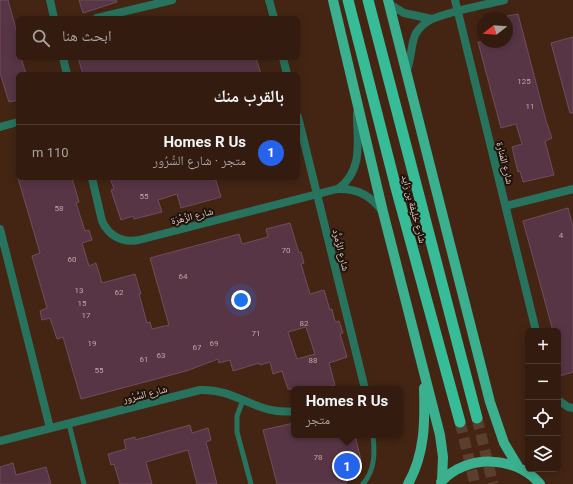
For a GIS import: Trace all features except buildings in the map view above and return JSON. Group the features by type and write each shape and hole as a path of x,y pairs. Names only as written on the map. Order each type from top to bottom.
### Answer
{"highway":[{"name":"شارع خليفة بن زايد","path":"348,0 396,188 460,422"},
{"name":"شارع خليفة بن زايد","path":"368,0 477,418"}],"main road":[{"path":"333,0 383,212 440,435 443,457 441,482"},
{"path":"389,2 490,402 504,443 519,468"},
{"path":"408,484 417,466 424,438 423,370"},
{"path":"441,482 452,473 473,463 496,461 519,468 541,483"}],"street":[{"path":"50,0 54,16"},
{"path":"105,16 172,0"},
{"path":"269,0 273,16"},
{"name":"شارع المَنارة","path":"456,0 535,328"},
{"path":"406,72 416,33 432,19 504,0"},
{"path":"389,2 404,13 432,19"},
{"path":"64,60 66,72"},
{"path":"284,60 287,72"},
{"path":"337,189 349,179 356,166 357,104"},
{"path":"0,126 16,122"},
{"name":"شارع الزُمرُّد","path":"300,125 364,386"},
{"name":"شارع الزَّهْرَة","path":"92,180 102,221 105,227 114,236 126,241 138,240 337,189 353,189 367,195 379,205 383,212"},
{"path":"506,206 573,189"},
{"path":"0,229 50,428"},
{"name":"شارع السُّرُور","path":"0,441 200,390 224,392 265,409 274,411 291,411"},
{"path":"561,402 568,407 573,408"}],"lane":[{"path":"244,400 237,416 237,432 251,484"},
{"path":"69,424 84,484"},
{"path":"363,484 370,474 373,466 373,438"}],"tunnel":[{"path":"477,418 493,484"},
{"path":"460,422 475,484"}],"place":[{"name":"Homes R Us","path":"347,466"}]}
